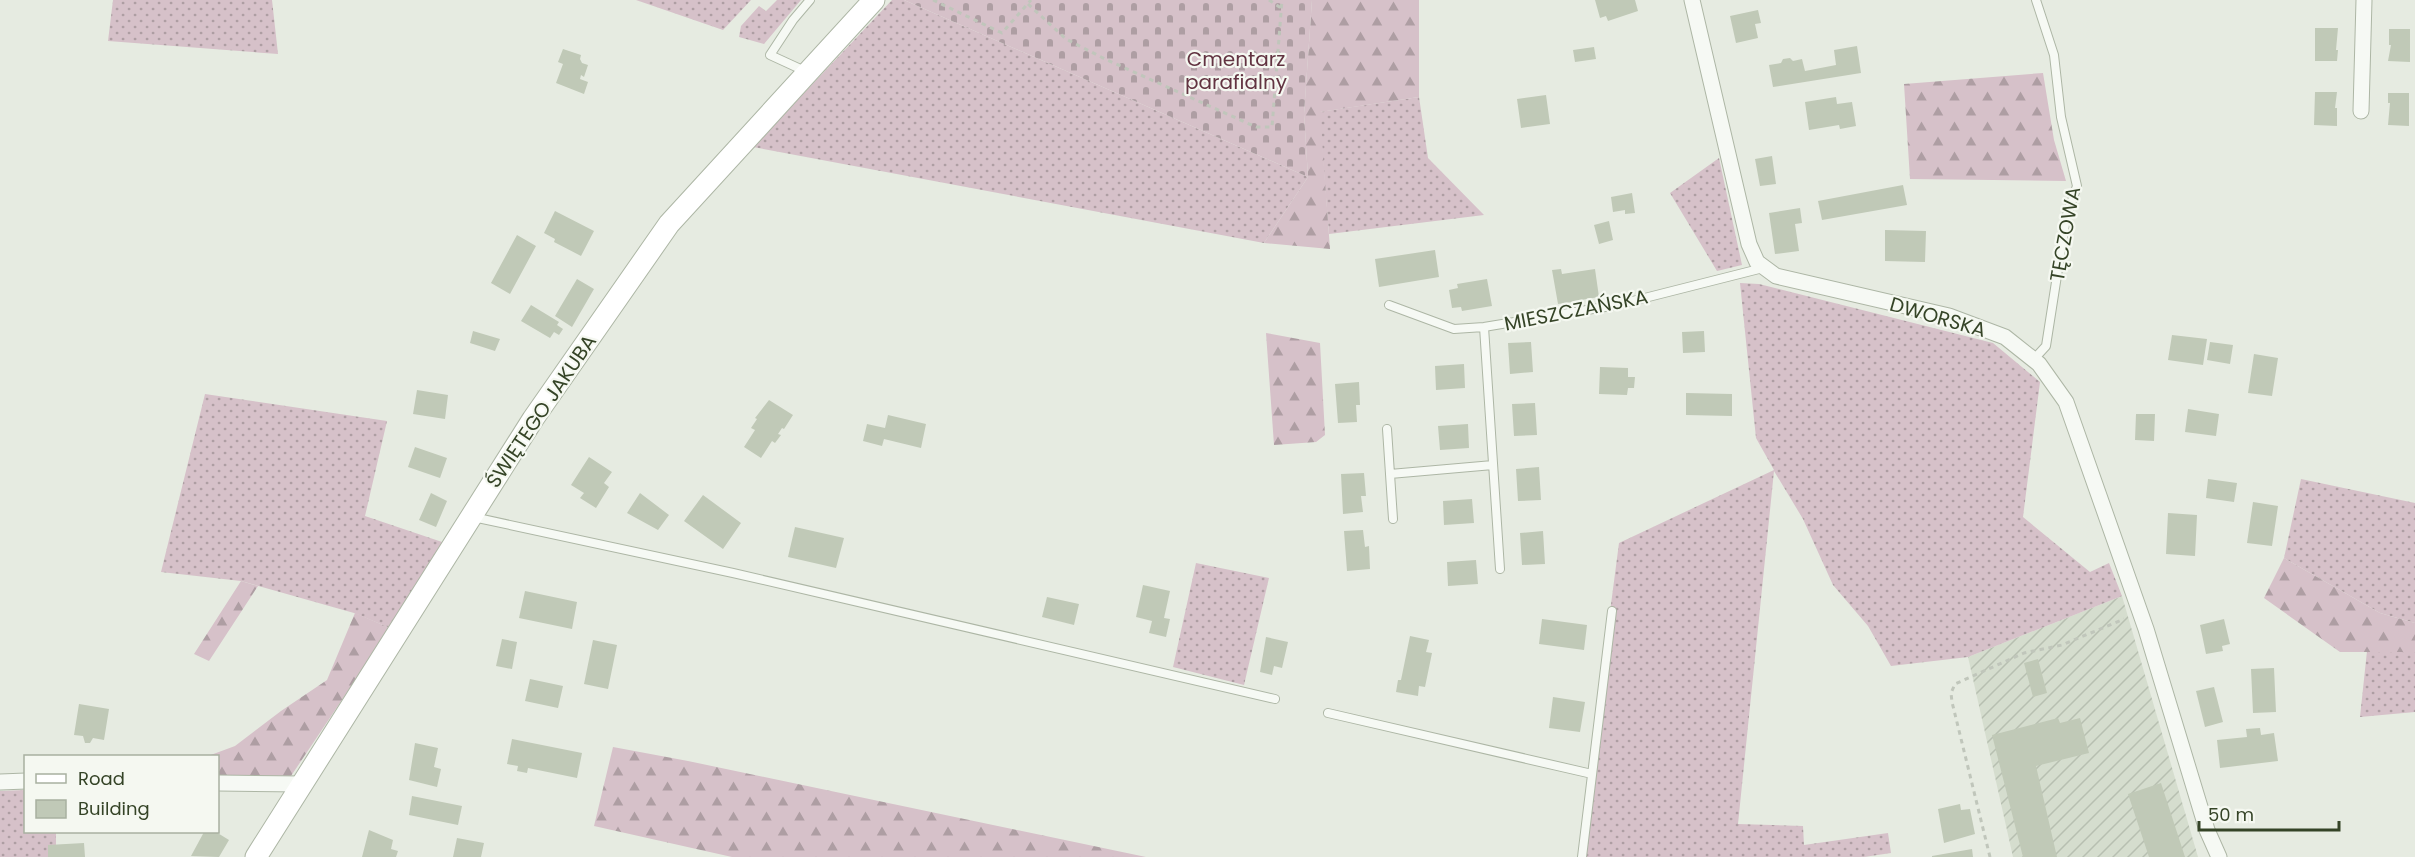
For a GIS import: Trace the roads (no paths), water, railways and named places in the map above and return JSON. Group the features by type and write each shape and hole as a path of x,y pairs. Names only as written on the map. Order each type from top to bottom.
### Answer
{"street":[{"name":"ŚWIĘTEGO JAKUBA","path":"256,857 533,419 669,224 874,0"},
{"path":"1692,0 1749,244 1757,262 1765,268"},
{"path":"2361,111 2364,0"},
{"name":"DWORSKA","path":"1765,268 1776,276 1813,286 1949,316 2005,337 2034,359 2066,402 2140,612 2207,830 2219,857"},
{"path":"0,782 24,782"},
{"path":"219,783 302,784"}],"lane":[{"path":"808,72 770,55 793,20 810,0"},
{"name":"TĘCZOWA","path":"2034,359 2046,346 2066,218 2077,186 2061,117 2054,55 2036,0"},
{"name":"MIESZCZAŃSKA","path":"1389,305 1454,329 1484,327 1617,305 1765,268"},
{"path":"1484,327 1500,569"},
{"path":"1387,429 1393,519"},
{"path":"1390,474 1493,465"},
{"path":"472,517 733,573 1275,699"},
{"path":"1582,857 1612,611"},
{"path":"1328,713 1592,774"}],"park label":[{"name":"Cmentarz parafialny","path":"1236,70"}]}
